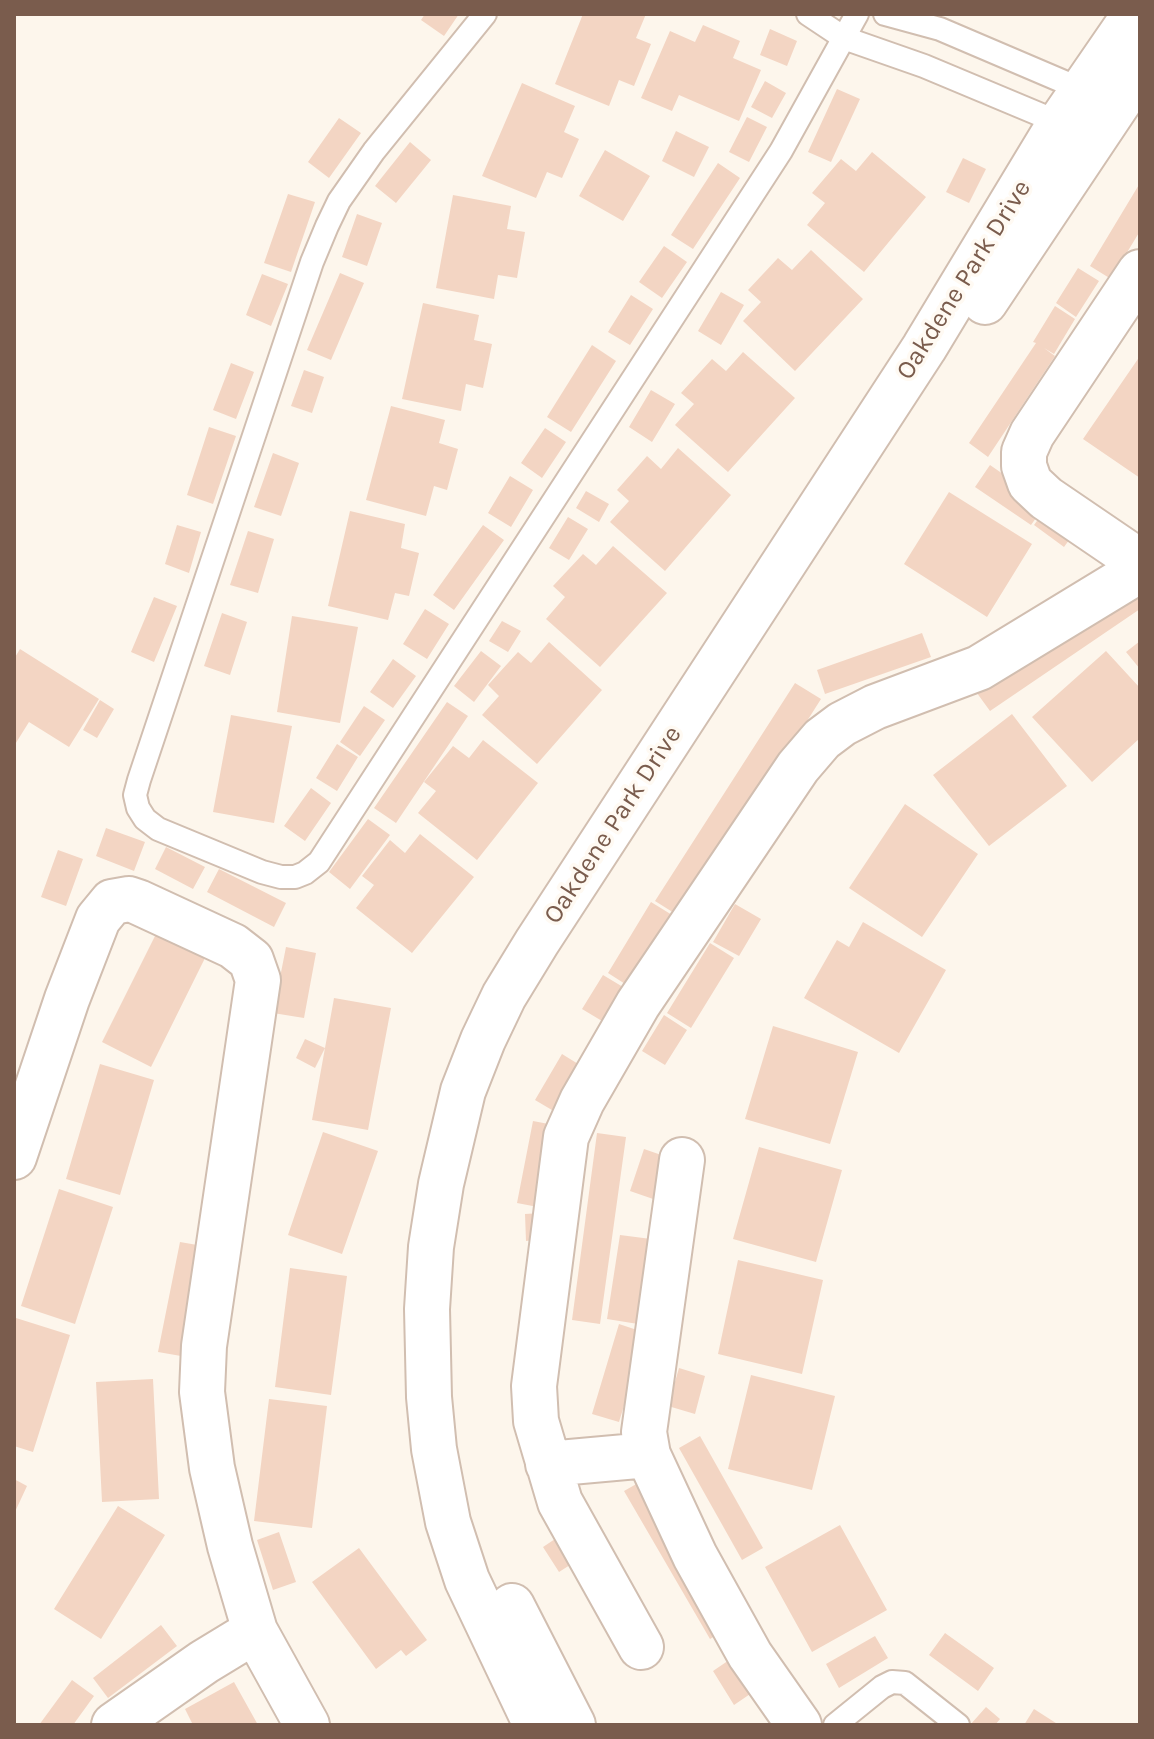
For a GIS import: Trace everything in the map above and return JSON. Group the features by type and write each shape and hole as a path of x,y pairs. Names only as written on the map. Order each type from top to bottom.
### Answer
{"street":[{"name":"Oakdene Park Drive","path":"573,1725 494,1573 472,1518 450,1401 447,1330 450,1265 470,1145 484,1099 499,1057 521,1012 636,825 1089,113 1135,14"},
{"name":"Oakdene Park Drive","path":"536,1725 467,1580 448,1522 434,1449 427,1309 431,1247 441,1184 463,1091 493,1018 537,942 924,348 1089,113 1140,70"},
{"path":"1140,272 1032,434 1024,452 1024,466 1030,483 1046,498 1140,562"},
{"path":"641,1647 560,1502 536,1421 534,1386 566,1137 582,1101 638,1004 798,767 822,739 842,724 875,707 979,668 1140,570"},
{"path":"14,1157 67,999 98,919 112,902 129,899 138,902 233,946 251,960 258,980 204,1346 202,1392 212,1468 230,1546 255,1631 307,1725"},
{"path":"682,1160 644,1432 648,1455 695,1556 743,1643 799,1725"},
{"path":"548,1464 648,1455"},
{"path":"129,1720 255,1631"}],"lane":[{"path":"485,14 374,151 339,201 327,226 312,262 135,795 145,819 158,829 281,877 295,877 319,862 781,151 857,14"},
{"path":"813,14 844,38 924,66 1089,113"},
{"path":"885,14 940,29 1089,113"},
{"path":"835,1725 892,1682 905,1683 958,1725"}],"building":[{"path":"425,14 459,14 444,36 421,20"},
{"path":"583,14 646,14 636,38 651,44 634,86 619,80 609,106 555,84"},
{"path":"703,25 740,41 733,58 761,70 739,121 679,95 672,111 641,98 670,31 695,42"},
{"path":"770,29 797,41 787,66 760,55"},
{"path":"765,81 786,93 772,118 751,107"},
{"path":"522,83 575,106 564,132 579,139 562,178 547,172 536,198 482,176"},
{"path":"837,89 860,99 831,162 808,152"},
{"path":"747,117 767,127 749,162 729,152"},
{"path":"339,118 361,133 329,178 308,162"},
{"path":"676,131 709,147 694,177 662,161"},
{"path":"410,142 431,160 396,203 375,186"},
{"path":"605,150 650,176 623,221 579,196"},
{"path":"872,152 926,197 864,272 807,225 825,203 812,193 841,159 856,171"},
{"path":"963,158 986,169 969,203 946,192"},
{"path":"718,163 740,178 693,249 671,235"},
{"path":"1140,183 1140,231 1111,279 1090,266"},
{"path":"288,194 315,202 291,272 264,263"},
{"path":"453,195 511,206 507,229 525,232 517,278 498,275 494,299 436,288"},
{"path":"357,214 382,223 367,266 342,257"},
{"path":"664,246 687,262 662,298 639,282"},
{"path":"811,250 863,299 795,371 743,321 761,302 748,290 778,258 792,270"},
{"path":"1078,268 1099,281 1076,317 1056,303"},
{"path":"340,273 364,283 331,360 307,350"},
{"path":"262,274 288,284 271,326 246,315"},
{"path":"721,292 744,305 721,345 698,331"},
{"path":"631,295 653,309 630,345 608,332"},
{"path":"423,303 479,315 474,340 492,344 483,388 466,384 461,411 402,399"},
{"path":"1055,306 1075,319 1054,354 1044,348 1055,356 988,457 969,443 1036,343 1033,342"},
{"path":"592,345 616,361 571,432 547,417"},
{"path":"743,352 795,398 728,472 675,425 694,404 681,393 712,359 726,371"},
{"path":"1140,356 1140,478 1083,439"},
{"path":"231,363 254,372 236,419 213,410"},
{"path":"304,370 324,377 312,413 291,406"},
{"path":"651,390 675,404 652,442 629,427"},
{"path":"391,406 445,420 439,443 458,449 447,490 434,486 426,516 366,500"},
{"path":"209,427 236,436 213,504 187,495"},
{"path":"545,428 566,442 542,478 521,463"},
{"path":"678,448 731,495 665,571 610,522 629,501 617,490 647,456 661,469"},
{"path":"273,453 299,463 281,516 254,507"},
{"path":"990,465 1046,504 1031,525 975,487"},
{"path":"510,476 533,490 511,527 488,513"},
{"path":"586,491 609,504 599,522 576,508"},
{"path":"949,492 1032,544 987,617 904,564"},
{"path":"1050,503 1080,525 1064,547 1034,525"},
{"path":"350,511 405,524 401,548 419,553 409,596 395,593 388,620 328,606"},
{"path":"568,517 588,529 569,560 549,548"},
{"path":"177,525 201,532 189,573 165,564"},
{"path":"483,525 504,540 454,610 433,595"},
{"path":"248,531 274,539 258,593 230,585"},
{"path":"613,546 667,593 600,667 546,619 565,597 553,586 583,554 596,565"},
{"path":"1140,576 1140,609 990,711 974,689"},
{"path":"154,597 177,606 154,662 131,652"},
{"path":"425,609 449,624 427,659 403,644"},
{"path":"222,613 247,622 230,675 204,666"},
{"path":"292,616 358,627 340,723 277,712"},
{"path":"502,621 521,631 508,652 489,641"},
{"path":"922,633 931,657 825,694 817,670"},
{"path":"1140,641 1140,669 1126,652"},
{"path":"549,642 602,690 537,764 482,715 499,696 488,685 518,652 531,663"},
{"path":"20,649 99,699 69,747 29,722 14,746 14,659"},
{"path":"481,651 501,666 474,702 454,686"},
{"path":"1106,651 1140,688 1140,738 1092,782 1032,717"},
{"path":"393,659 416,676 393,708 370,692"},
{"path":"795,683 821,699 682,918 655,901"},
{"path":"100,700 114,709 97,738 83,730"},
{"path":"447,702 468,716 396,823 374,808"},
{"path":"364,706 385,720 360,756 340,742"},
{"path":"1012,714 1067,786 989,846 933,775"},
{"path":"231,715 292,726 274,823 213,812"},
{"path":"483,740 538,783 477,860 418,813 436,791 424,782 453,746 469,758"},
{"path":"337,744 358,757 337,791 316,778"},
{"path":"311,788 331,803 305,841 284,826"},
{"path":"905,804 978,854 922,937 849,888"},
{"path":"368,819 390,835 350,889 329,872"},
{"path":"106,828 145,842 134,871 96,856"},
{"path":"420,834 474,877 412,953 356,908 374,885 362,876 390,840 405,853"},
{"path":"166,847 205,867 193,889 155,869"},
{"path":"58,850 83,859 66,906 41,897"},
{"path":"219,869 286,903 274,927 207,892"},
{"path":"651,902 677,918 633,989 608,973"},
{"path":"735,904 761,919 739,956 713,942"},
{"path":"863,922 946,970 899,1053 804,998 837,940 849,947"},
{"path":"158,930 207,954 151,1067 102,1042"},
{"path":"710,943 734,958 691,1028 667,1013"},
{"path":"286,947 316,953 304,1018 273,1013"},
{"path":"603,975 628,990 607,1024 582,1009"},
{"path":"334,998 391,1008 368,1130 312,1120"},
{"path":"664,1015 687,1030 665,1065 642,1051"},
{"path":"773,1026 858,1052 830,1144 745,1119"},
{"path":"305,1039 325,1048 315,1068 296,1058"},
{"path":"562,1054 583,1067 557,1113 535,1100"},
{"path":"100,1064 154,1080 120,1195 66,1179"},
{"path":"533,1121 559,1126 543,1208 517,1203"},
{"path":"323,1132 378,1151 342,1254 288,1235"},
{"path":"597,1133 626,1137 600,1324 572,1320"},
{"path":"759,1147 842,1170 816,1262 733,1239"},
{"path":"644,1149 670,1158 656,1200 630,1191"},
{"path":"59,1189 113,1207 75,1324 21,1306"},
{"path":"541,1213 543,1239 526,1241 525,1214"},
{"path":"620,1235 651,1239 638,1324 607,1319"},
{"path":"180,1242 203,1246 181,1356 158,1352"},
{"path":"738,1260 823,1280 802,1374 718,1354"},
{"path":"290,1268 347,1276 331,1395 275,1387"},
{"path":"16,1318 70,1335 33,1452 14,1446"},
{"path":"619,1324 646,1333 619,1422 592,1414"},
{"path":"679,1368 705,1376 695,1414 668,1406"},
{"path":"751,1375 835,1396 812,1490 728,1469"},
{"path":"153,1379 159,1499 102,1502 96,1382"},
{"path":"269,1399 327,1406 312,1528 254,1521"},
{"path":"700,1436 763,1548 742,1560 679,1448"},
{"path":"647,1478 732,1626 710,1639 624,1491"},
{"path":"14,1479 27,1486 14,1514"},
{"path":"118,1506 165,1535 101,1639 54,1609"},
{"path":"840,1525 887,1610 812,1652 765,1567"},
{"path":"279,1532 296,1582 273,1590 257,1540"},
{"path":"564,1533 581,1558 559,1572 543,1547"},
{"path":"359,1548 427,1640 406,1656 401,1650 376,1669 312,1582"},
{"path":"161,1625 177,1646 108,1698 93,1678"},
{"path":"945,1633 994,1668 978,1691 929,1655"},
{"path":"875,1636 888,1658 839,1688 826,1664"},
{"path":"738,1654 759,1688 734,1705 713,1671"},
{"path":"72,1680 94,1696 73,1725 39,1725"},
{"path":"234,1682 258,1725 193,1725 185,1709"},
{"path":"986,1707 1000,1719 995,1725 970,1725"},
{"path":"1034,1709 1059,1725 1024,1725"}]}
